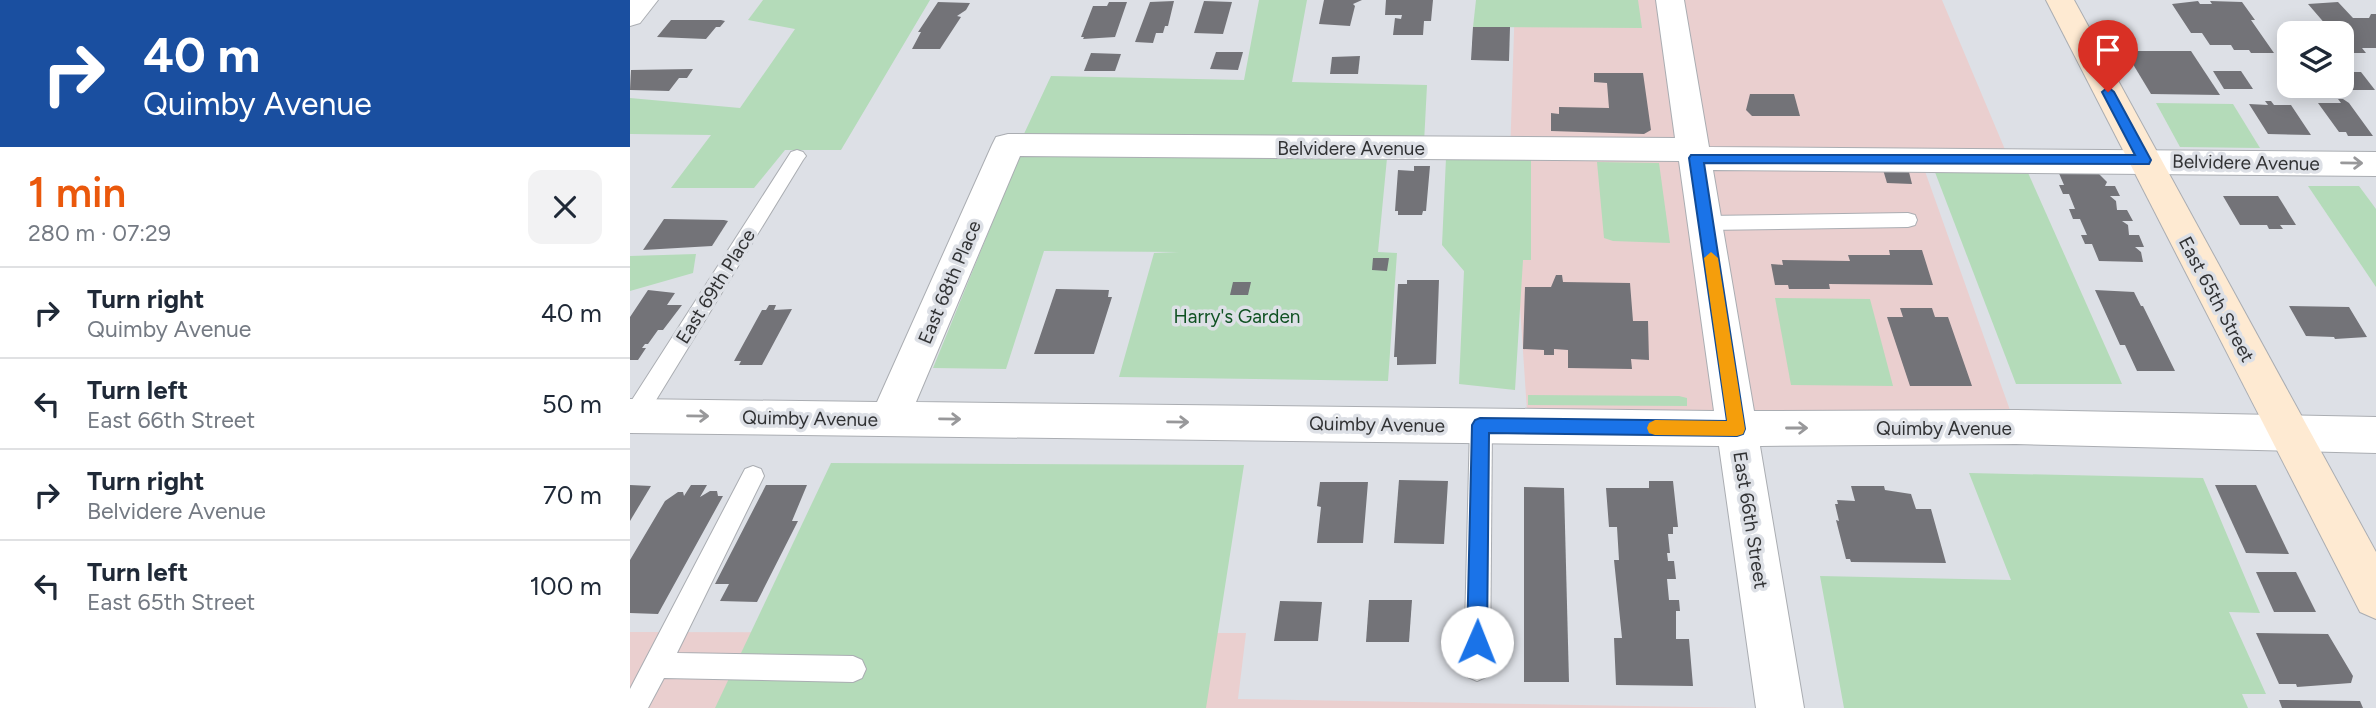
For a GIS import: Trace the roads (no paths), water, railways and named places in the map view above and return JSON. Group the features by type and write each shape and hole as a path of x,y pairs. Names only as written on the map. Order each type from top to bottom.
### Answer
{"street":[{"path":"630,17 644,0"},
{"name":"East 66th Street","path":"1670,0 1780,708"},
{"name":"East 65th Street","path":"2060,0 2376,597"},
{"name":"Belvidere Avenue","path":"1008,145 2376,164"},
{"name":"East 68th Place","path":"889,419 1008,145"},
{"name":"Quimby Avenue","path":"632,416 1737,429 2016,427 2376,435"}],"lane":[{"name":"East 69th Place","path":"632,416 797,156"},
{"path":"1706,223 1909,220"},
{"path":"1476,668 1480,425"},
{"path":"634,708 753,476"},
{"path":"657,665 853,669"}],"park label":[{"name":"Harry's Garden","path":"1237,316"}]}
